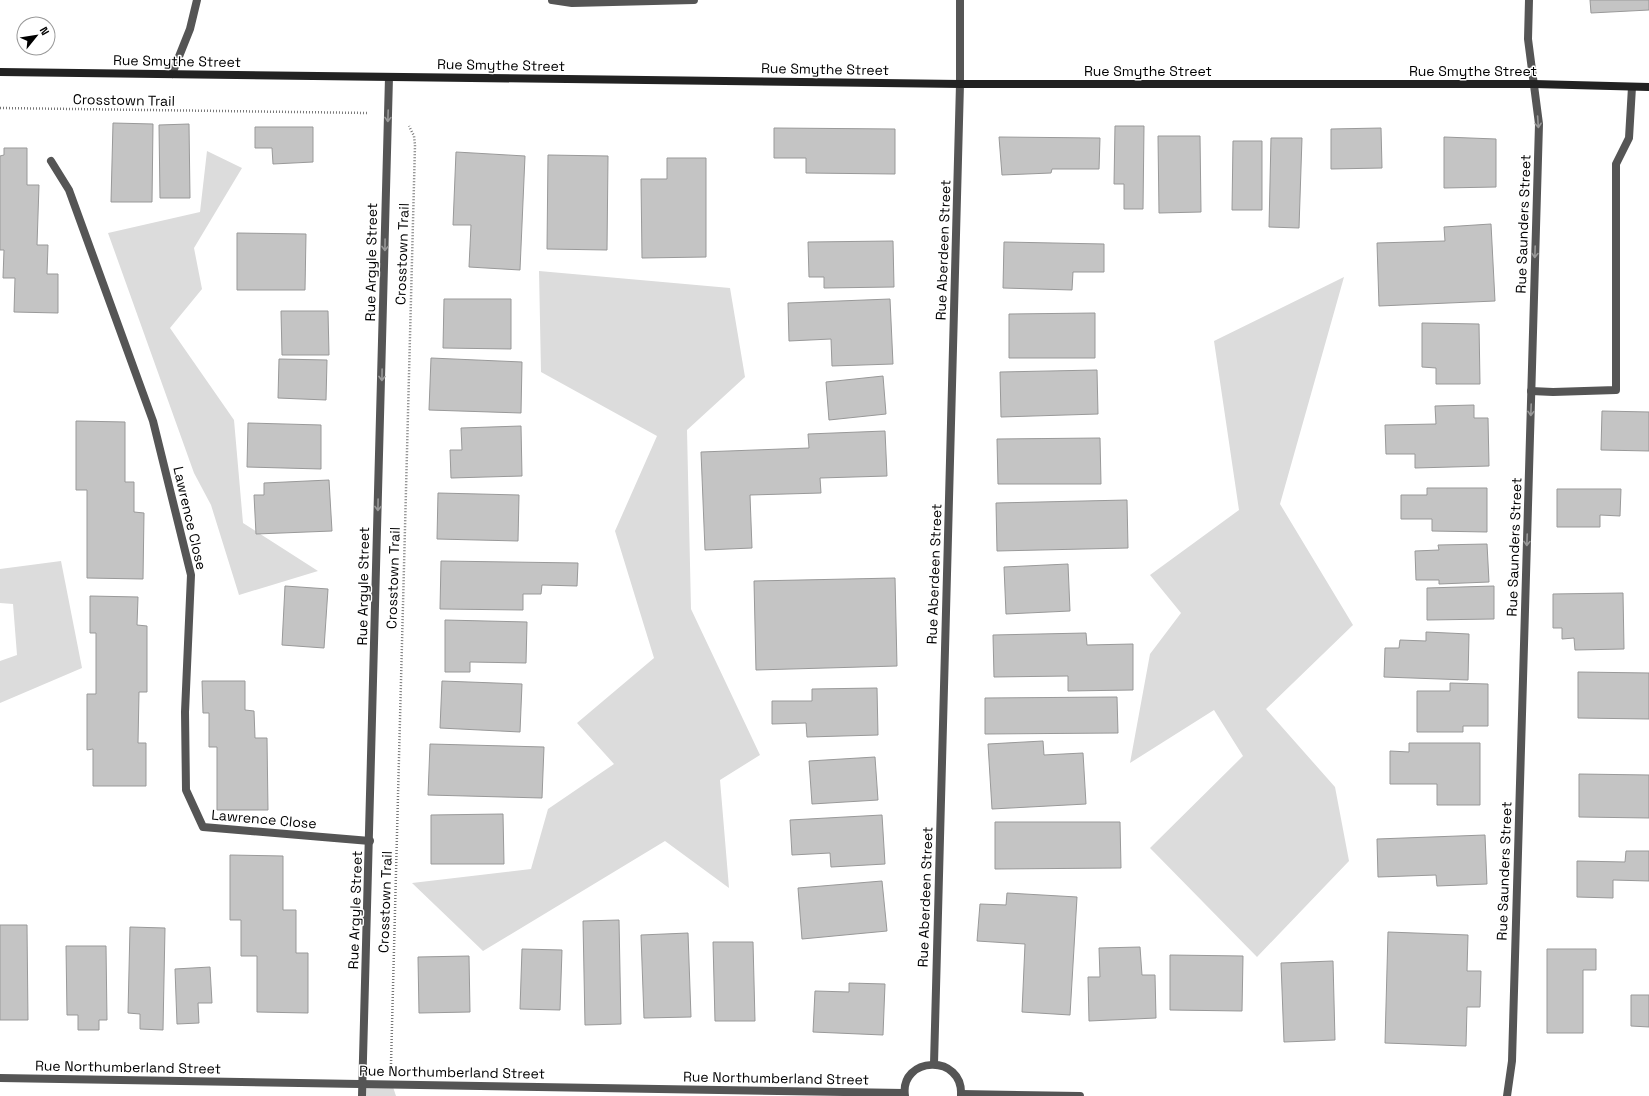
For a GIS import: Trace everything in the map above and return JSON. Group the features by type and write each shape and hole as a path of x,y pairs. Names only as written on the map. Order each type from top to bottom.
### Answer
{"main road":[{"name":"Rue Smythe Street","path":"0,72 960,84 1534,84 1649,87"}],"street":[{"path":"172,74 190,29 197,0"},
{"path":"552,0 572,4 694,0"},
{"name":"Rue Aberdeen Street","path":"934,1064 960,84 960,0"},
{"name":"Rue Saunders Street","path":"1507,1096 1512,1061 1539,124 1528,39 1529,0"},
{"name":"Rue Argyle Street","path":"362,1096 370,840 389,76"},
{"path":"1531,390 1553,392 1616,390 1616,164 1629,138 1632,87"},
{"name":"Lawrence Close","path":"51,161 69,190 153,421 191,575 185,712 186,790 203,827 370,840"},
{"path":"904,1094 906,1084 913,1072 925,1065 934,1064 943,1066 957,1077 961,1095 1080,1096"},
{"name":"Rue Northumberland Street","path":"0,1078 904,1094"}],"path":[{"name":"Crosstown Trail","path":"0,108 368,113"},
{"name":"Crosstown Trail","path":"391,1040 415,145 414,136 407,124"}],"shaded area":[{"path":"207,151 242,168 194,248 202,289 170,328 234,420 243,523 318,571 239,595 211,505 194,473 108,233 200,212"},
{"path":"539,271 730,288 745,377 687,430 691,609 760,755 720,780 729,888 665,841 483,951 412,883 531,869 548,809 614,764 577,723 654,658 615,531 657,436 541,372"},
{"path":"1344,277 1280,504 1353,625 1266,709 1335,787 1349,861 1257,957 1150,848 1243,756 1214,710 1130,763 1150,654 1181,613 1150,575 1239,510 1214,341"},
{"path":"61,561 82,668 0,703 0,661 17,655 13,604 0,603 0,569"},
{"path":"363,1084 392,1084 396,1096 362,1096"}],"building":[{"path":"1590,0 1649,0 1649,10 1591,13"},
{"path":"113,123 153,124 152,202 111,202"},
{"path":"189,124 190,198 160,198 159,125"},
{"path":"1115,126 1144,126 1143,209 1124,209 1124,184 1114,184"},
{"path":"255,127 313,127 313,162 273,164 272,148 255,148"},
{"path":"774,128 895,129 895,174 806,173 806,158 774,158"},
{"path":"1381,128 1382,168 1331,169 1331,129"},
{"path":"1158,136 1200,136 1201,212 1159,213"},
{"path":"999,137 1100,138 1099,169 1052,169 1051,173 1002,175"},
{"path":"1444,137 1496,139 1496,187 1444,188"},
{"path":"1271,138 1302,138 1299,228 1269,227"},
{"path":"1233,141 1262,141 1262,210 1232,210"},
{"path":"4,148 27,148 27,185 39,185 37,245 48,245 47,274 58,274 58,313 14,312 15,278 3,278 4,250 0,250 0,156 4,155"},
{"path":"456,152 525,156 520,270 469,267 471,225 453,225"},
{"path":"548,155 608,156 607,250 547,249"},
{"path":"667,158 706,158 706,257 642,258 641,179 667,179"},
{"path":"1491,224 1495,301 1379,306 1377,243 1445,241 1444,227"},
{"path":"237,233 306,234 305,290 237,290"},
{"path":"893,241 894,287 824,288 824,277 809,277 808,242"},
{"path":"1004,242 1104,244 1104,272 1073,272 1072,290 1003,288"},
{"path":"444,299 511,299 511,349 443,348"},
{"path":"890,299 893,364 832,366 831,339 789,341 788,303"},
{"path":"281,311 328,311 329,355 282,355"},
{"path":"1095,313 1095,358 1009,358 1009,314"},
{"path":"1422,323 1479,324 1480,384 1436,384 1436,368 1422,367"},
{"path":"431,358 522,362 521,413 429,410"},
{"path":"279,359 327,360 326,400 278,398"},
{"path":"1097,370 1098,414 1001,417 1000,372"},
{"path":"883,376 886,414 829,420 826,382"},
{"path":"1474,405 1474,418 1488,418 1489,466 1415,468 1415,454 1386,454 1385,425 1436,424 1435,406"},
{"path":"1602,411 1649,412 1649,451 1601,450"},
{"path":"76,421 125,422 125,482 134,482 134,512 144,513 143,579 87,578 87,490 76,490"},
{"path":"248,423 321,425 321,469 247,467"},
{"path":"521,426 522,476 451,478 450,450 462,450 461,428"},
{"path":"885,431 887,476 820,478 821,493 750,495 752,548 705,550 701,452 809,448 808,434"},
{"path":"1100,438 1101,484 998,484 997,439"},
{"path":"329,480 332,531 256,534 254,495 264,495 264,483"},
{"path":"1427,488 1487,488 1487,532 1432,531 1432,519 1401,519 1401,495 1427,495"},
{"path":"1557,489 1621,489 1620,516 1600,515 1600,527 1557,527"},
{"path":"438,493 519,495 518,541 437,539"},
{"path":"1127,500 1128,548 997,551 996,503"},
{"path":"1487,544 1489,582 1439,584 1439,580 1416,580 1415,551 1439,550 1438,545"},
{"path":"441,561 578,563 577,586 542,585 541,594 523,594 523,610 440,609"},
{"path":"1068,564 1070,611 1006,614 1004,567"},
{"path":"895,578 897,666 756,670 754,581"},
{"path":"285,586 328,589 324,648 282,645"},
{"path":"1494,586 1494,619 1427,620 1427,588"},
{"path":"1623,593 1624,649 1575,650 1574,638 1562,639 1562,628 1553,628 1553,594"},
{"path":"90,596 138,597 137,625 147,626 147,692 139,692 138,743 146,743 146,786 93,786 93,749 87,750 87,694 96,694 96,633 90,633"},
{"path":"445,620 527,622 526,663 470,662 470,672 445,672"},
{"path":"1426,632 1469,634 1468,680 1384,677 1385,648 1399,648 1400,640 1426,641"},
{"path":"1086,633 1087,645 1133,644 1133,690 1068,691 1068,676 994,677 993,635"},
{"path":"1578,672 1649,673 1649,719 1578,718"},
{"path":"202,681 245,681 245,710 254,711 255,738 267,738 268,810 217,810 217,747 209,747 209,713 203,713"},
{"path":"442,681 522,684 520,732 440,728"},
{"path":"1450,683 1488,684 1488,726 1463,726 1463,732 1417,732 1417,691 1450,691"},
{"path":"877,688 878,735 807,737 806,723 772,724 772,701 812,701 812,689"},
{"path":"1117,697 1118,733 985,734 985,698"},
{"path":"1043,741 1044,755 1083,753 1086,804 992,809 988,744"},
{"path":"1409,743 1480,743 1480,805 1437,805 1437,784 1390,784 1390,751 1409,752"},
{"path":"430,744 544,747 542,798 428,795"},
{"path":"875,757 878,800 812,804 809,761"},
{"path":"1579,774 1649,775 1649,818 1579,817"},
{"path":"503,814 504,864 431,864 431,815"},
{"path":"882,815 885,864 831,867 830,853 792,855 790,820"},
{"path":"995,822 1120,822 1121,868 995,869"},
{"path":"1485,835 1487,884 1437,886 1436,875 1378,877 1377,839"},
{"path":"1626,851 1649,851 1649,881 1613,880 1613,898 1577,897 1577,861 1625,862"},
{"path":"230,855 283,856 283,910 296,910 296,953 308,953 308,1013 257,1012 257,956 241,956 241,920 230,920"},
{"path":"882,881 887,931 802,939 798,888"},
{"path":"1007,893 1077,897 1070,1015 1022,1012 1025,944 977,941 980,904 1006,905"},
{"path":"619,920 621,1024 585,1025 583,921"},
{"path":"0,925 27,925 28,1020 0,1020"},
{"path":"130,927 165,928 163,1030 140,1029 140,1014 128,1013"},
{"path":"1388,932 1468,935 1467,971 1481,971 1480,1007 1467,1007 1466,1046 1385,1043"},
{"path":"688,933 691,1017 644,1018 641,935"},
{"path":"713,942 753,942 755,1021 715,1021"},
{"path":"66,946 106,946 107,1020 99,1020 99,1030 78,1030 78,1015 67,1015"},
{"path":"1140,947 1142,975 1155,975 1156,1018 1089,1021 1088,977 1100,977 1099,948"},
{"path":"522,949 562,950 560,1010 520,1009"},
{"path":"1547,949 1596,949 1596,970 1583,970 1583,1033 1547,1033"},
{"path":"1170,955 1243,956 1242,1011 1170,1010"},
{"path":"469,956 470,1012 419,1013 418,957"},
{"path":"1333,961 1335,1040 1284,1042 1281,963"},
{"path":"210,967 212,1003 198,1003 199,1023 177,1024 175,969"},
{"path":"849,983 885,984 883,1035 813,1032 815,991 849,992"},
{"path":"1631,995 1649,995 1649,1027 1631,1026"}]}
